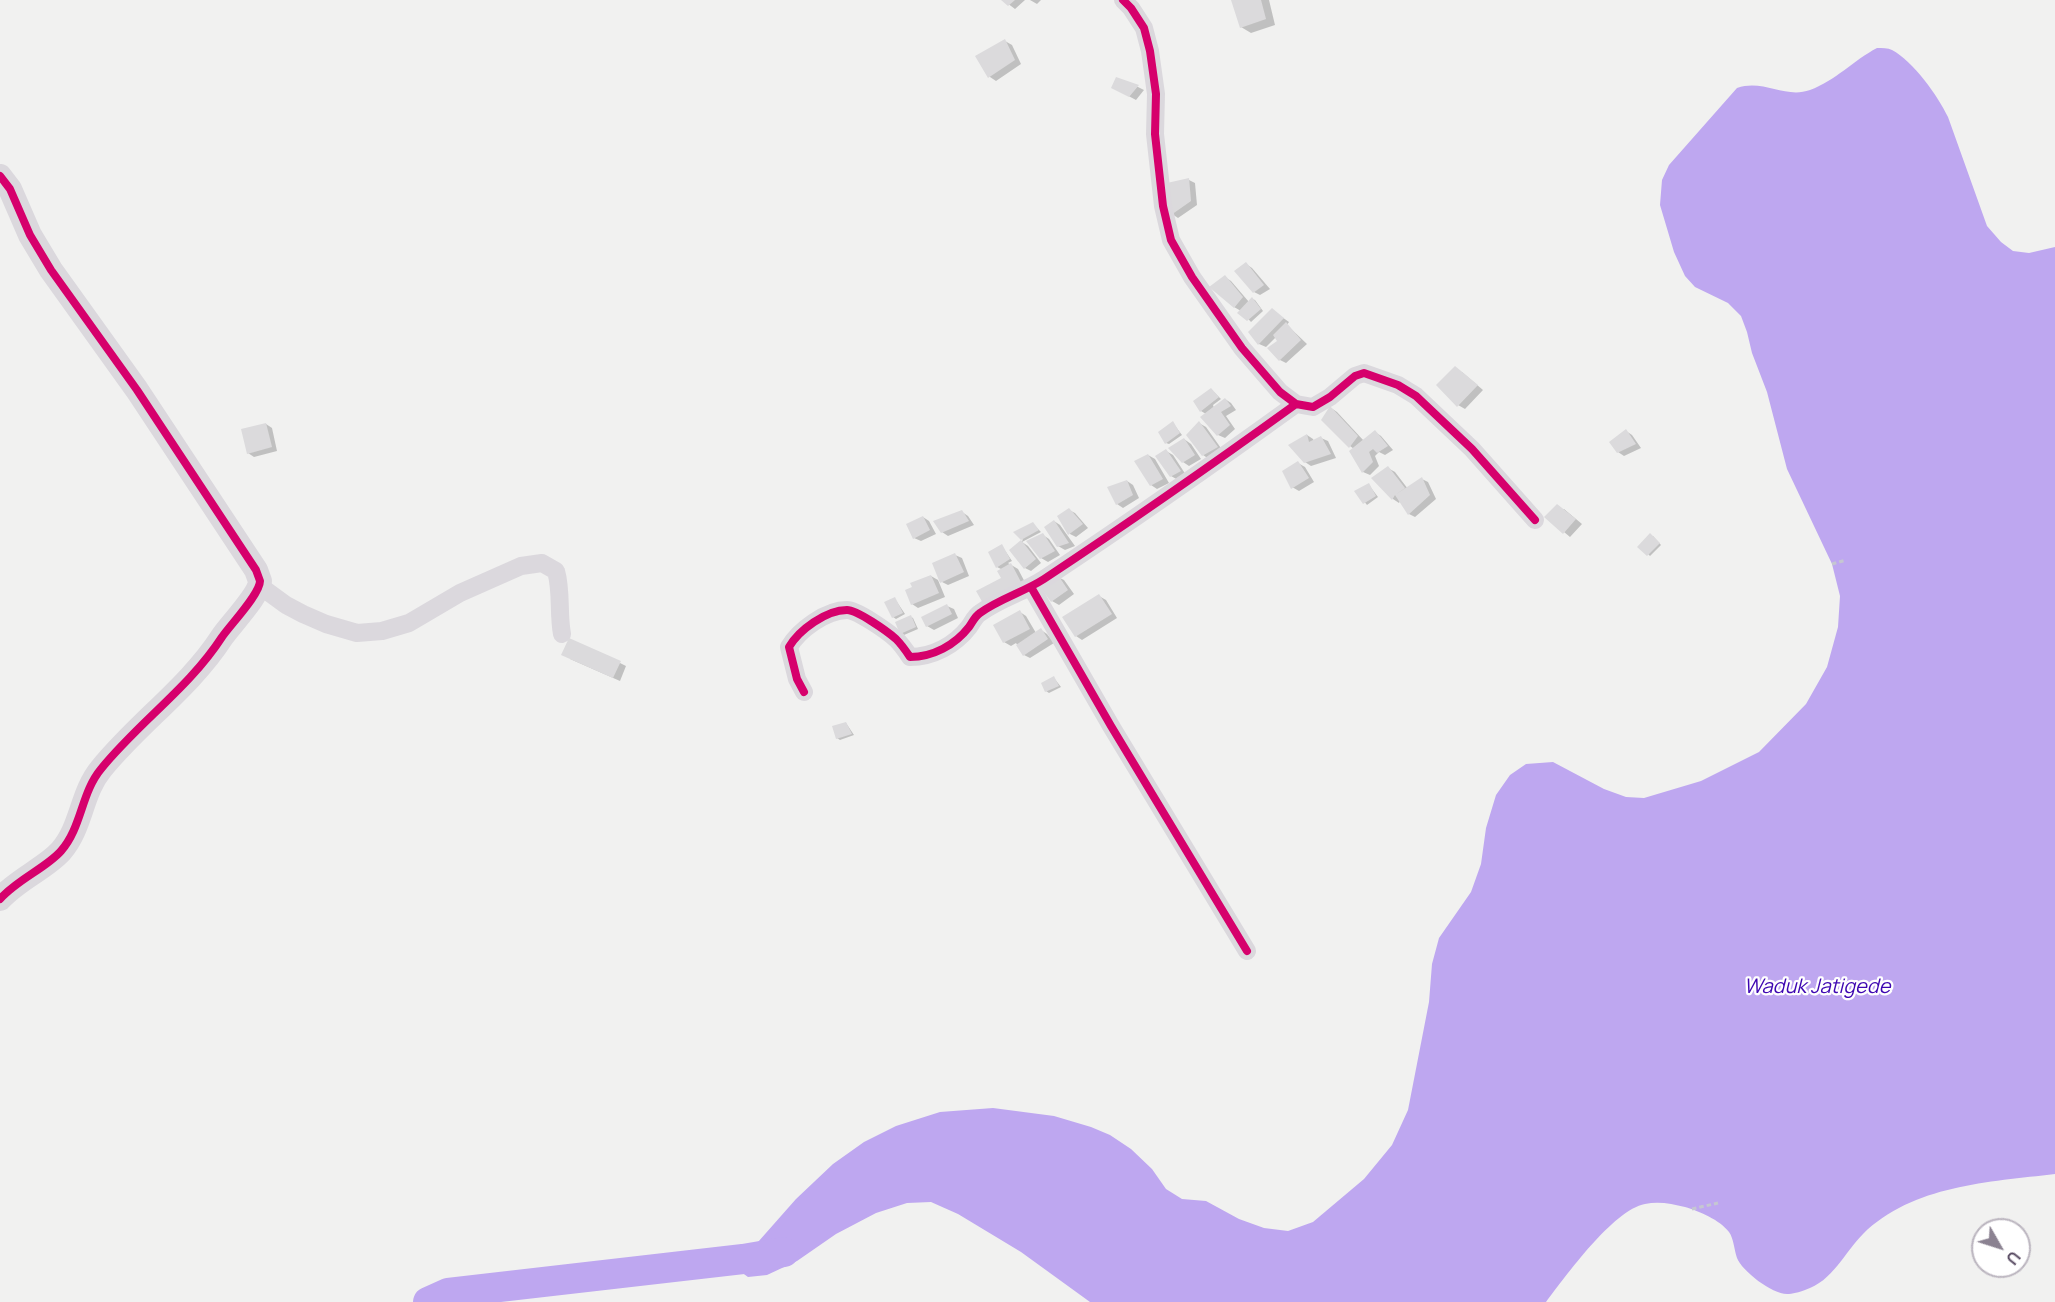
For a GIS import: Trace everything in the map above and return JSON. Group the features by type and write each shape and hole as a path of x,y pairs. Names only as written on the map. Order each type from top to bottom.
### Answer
{"street":[{"path":"1123,0 1144,28 1150,51 1156,94 1155,134 1163,206 1171,240 1192,277 1242,348 1280,393 1296,404 1313,407 1330,397 1355,376 1364,373 1398,385 1416,396 1472,449 1535,520"},
{"path":"0,176 10,189 30,235 51,270 144,400 256,570 260,586 201,667 96,775 74,830 59,853 7,891 0,899"},
{"path":"804,692 797,679 789,647 809,624 831,614 848,610 860,615 896,639 910,657 922,657 952,644 978,614 1031,587 1135,518 1296,404"},
{"path":"260,586 303,614 326,624 365,633 410,623 470,588 521,566 542,563 556,571 560,586 559,617 562,634"},
{"path":"1031,587 1111,726 1247,951"}],"path":[{"path":"1832,564 1846,560"},
{"path":"1692,1209 1718,1203"}],"water":[{"name":"Waduk Jatigede","path":"1877,48 1890,49 1900,55 1916,70 1938,99 1948,117 1987,226 2001,242 2013,251 2029,253 2055,247 2055,1174 1953,1189 1905,1205 1883,1218 1863,1234 1823,1280 1815,1286 1789,1294 1766,1286 1745,1269 1737,1258 1731,1235 1720,1224 1691,1209 1660,1203 1645,1204 1619,1218 1591,1246 1546,1302 1090,1302 1021,1252 958,1214 931,1202 907,1203 876,1213 836,1234 797,1261 767,1275 748,1277 741,1272 740,1266 743,1259 796,1199 833,1164 864,1142 896,1126 940,1112 993,1108 1054,1116 1110,1135 1131,1149 1152,1169 1166,1189 1182,1199 1206,1201 1239,1219 1264,1228 1288,1231 1313,1222 1364,1179 1392,1145 1408,1110 1429,1002 1432,964 1439,938 1471,892 1481,864 1486,828 1496,795 1510,775 1526,764 1553,762 1604,789 1626,797 1644,798 1701,781 1759,752 1806,704 1827,667 1838,627 1840,596 1832,564 1787,469 1767,392 1741,316 1728,303 1695,287 1685,276 1674,252 1660,205 1662,180 1669,165 1737,88 1756,86 1792,92 1810,90 1828,81"}],"building":[{"path":"1001,0 1015,0 1008,6"},
{"path":"1231,0 1261,0 1266,19 1240,28"},
{"path":"1005,39 1015,60 988,78 975,56"},
{"path":"1116,77 1139,85 1129,97 1111,88"},
{"path":"1189,178 1191,201 1171,215 1167,183"},
{"path":"1246,262 1264,285 1253,293 1234,271"},
{"path":"1225,275 1243,297 1234,308 1209,287"},
{"path":"1252,297 1261,309 1247,321 1237,313"},
{"path":"1272,308 1284,318 1258,345 1248,332"},
{"path":"1286,322 1301,340 1279,361 1267,348 1277,341 1273,335"},
{"path":"1455,366 1478,385 1457,407 1436,385"},
{"path":"1211,388 1219,397 1200,412 1193,401"},
{"path":"1225,398 1231,406 1221,412 1230,425 1217,436 1200,417"},
{"path":"1330,406 1358,436 1349,448 1321,420"},
{"path":"1173,421 1180,433 1165,444 1158,432"},
{"path":"1199,421 1218,447 1202,456 1186,435"},
{"path":"266,423 272,447 247,454 241,429"},
{"path":"1626,429 1636,444 1617,453 1609,442"},
{"path":"1375,430 1388,446 1377,453 1373,449 1369,452 1373,462 1362,473 1349,451"},
{"path":"1307,434 1309,442 1321,436 1331,454 1304,463 1288,445"},
{"path":"1184,438 1195,455 1182,463 1168,448"},
{"path":"1166,449 1181,471 1170,477 1155,456"},
{"path":"1148,454 1163,479 1150,486 1134,461"},
{"path":"1298,461 1309,478 1291,489 1282,471"},
{"path":"1388,466 1405,488 1392,500 1371,478"},
{"path":"1422,477 1430,495 1408,515 1395,495"},
{"path":"1127,480 1133,495 1116,505 1107,487"},
{"path":"1369,483 1376,496 1363,504 1354,491"},
{"path":"1557,504 1576,519 1563,534 1544,517"},
{"path":"1069,508 1083,524 1068,535 1057,516"},
{"path":"962,510 969,521 941,533 933,521"},
{"path":"923,516 930,530 913,539 906,524"},
{"path":"1054,520 1069,543 1057,547 1044,527"},
{"path":"1033,522 1039,530 1021,540 1013,532"},
{"path":"1043,533 1055,551 1040,559 1026,541"},
{"path":"1650,533 1660,543 1647,556 1637,547"},
{"path":"1021,540 1036,559 1024,569 1009,550"},
{"path":"1002,544 1010,559 996,568 988,552"},
{"path":"955,553 964,572 940,583 932,563"},
{"path":"1011,563 1022,584 984,605 976,591 1001,578 997,571"},
{"path":"931,575 939,593 911,605 905,590 912,587 910,583"},
{"path":"1058,575 1068,590 1051,602 1040,587"},
{"path":"1099,594 1112,614 1075,637 1062,617"},
{"path":"895,597 903,613 892,618 884,602"},
{"path":"947,604 952,614 926,627 921,617"},
{"path":"1020,610 1030,629 1003,643 993,625"},
{"path":"911,615 916,627 900,634 895,622"},
{"path":"1041,628 1048,639 1023,656 1016,645"},
{"path":"569,638 621,661 613,678 561,655"},
{"path":"1054,676 1059,686 1045,692 1041,683"},
{"path":"846,722 852,734 836,739 832,726"}],"waterway":[{"path":"428,1302 448,1293 743,1259 784,1252"}],"cycle path":[{"path":"1123,0 1144,28 1150,51 1156,94 1155,134 1163,206 1171,240 1192,277 1242,348 1280,392 1296,404 1313,407 1330,397 1355,376 1364,373 1398,385 1416,396 1472,449 1535,520"},
{"path":"0,176 10,189 30,235 51,270 137,390 256,570 260,581 250,601 195,673 131,736 94,778 73,831 61,851 0,899"},
{"path":"804,692 797,679 789,647 799,634 822,617 847,610 858,613 896,639 910,657 927,655 943,649 957,639 980,613 1044,579 1171,493 1296,404"},
{"path":"1031,587 1111,726 1247,951"}]}
